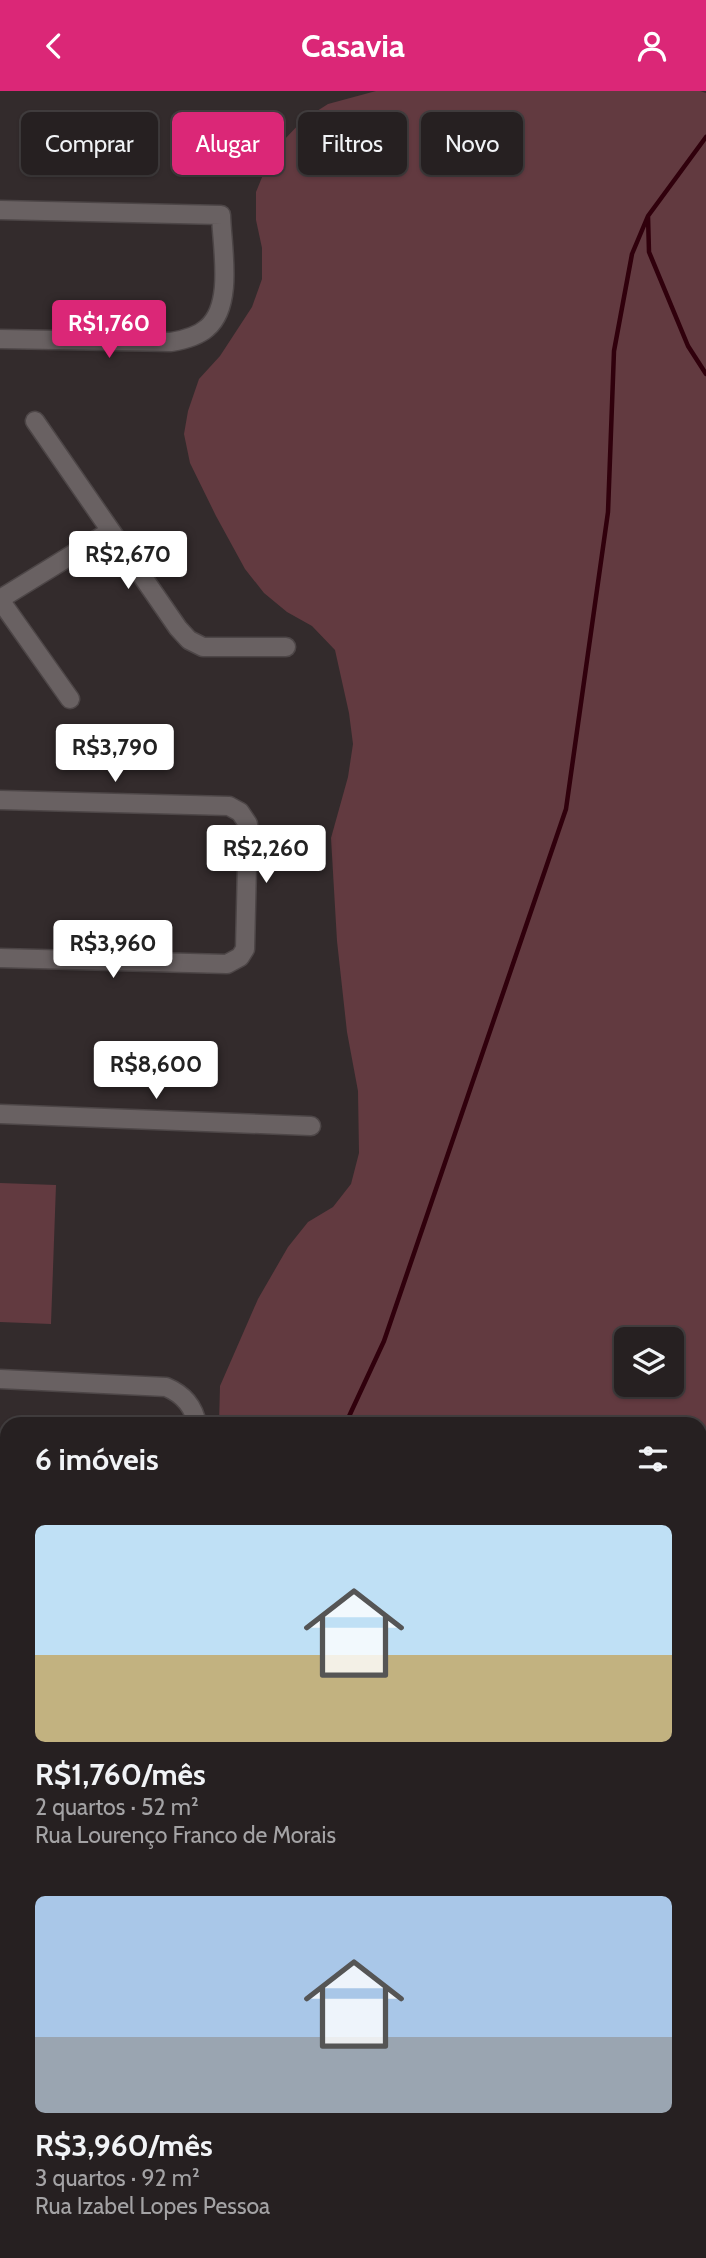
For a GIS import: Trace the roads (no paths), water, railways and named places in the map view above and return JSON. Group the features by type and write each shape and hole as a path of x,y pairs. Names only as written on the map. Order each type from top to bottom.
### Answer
{"street":[{"path":"0,210 221,215 224,295 220,311 206,329 195,336 171,342 0,339"},
{"path":"35,421 177,628 189,640 203,647 286,647"},
{"path":"70,699 0,600 109,531"},
{"path":"0,800 229,806 240,812 248,824 245,949 240,957 228,964 0,958"},
{"path":"0,1114 311,1126"},
{"path":"0,1378 158,1385 173,1390 190,1405 194,1417"}],"waterway":[{"path":"706,137 648,216 649,252 688,346 706,374"},
{"path":"349,1417 384,1341 566,809 608,512 614,351 632,254 648,216"}]}
